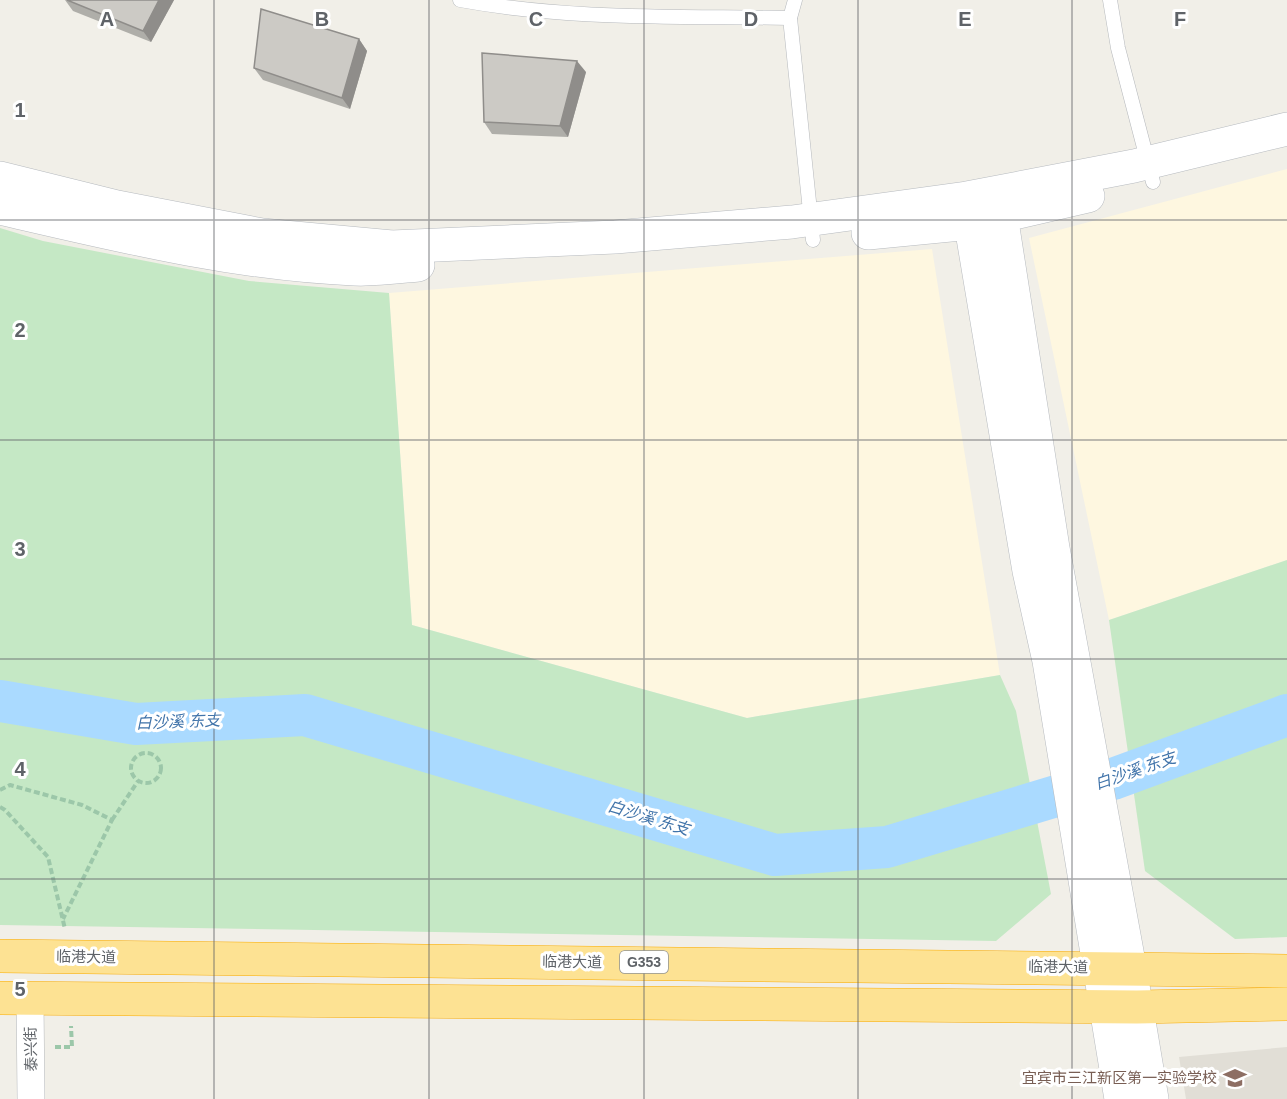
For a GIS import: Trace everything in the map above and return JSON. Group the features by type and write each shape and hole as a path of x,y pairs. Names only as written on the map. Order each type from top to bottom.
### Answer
{"highway":[{"name":"临港大道","path":"0,956 1287,971"},
{"path":"15,998 1121,1007 1287,1004"}],"street":[{"path":"1150,172 1287,129"},
{"path":"0,208 162,245 229,256 356,270 812,230 984,207 1150,172 1287,150"},
{"path":"0,178 117,207 262,235 392,247 812,230"},
{"path":"984,207 1029,571 1061,659 1121,1007 1121,1099"},
{"name":"泰兴街","path":"15,998 31,1099"},
{"path":"1121,1007 1152,1099"}],"lane":[{"path":"460,0 547,10 627,15 789,18"},
{"path":"795,0 789,18 812,230"},
{"path":"1110,0 1118,48 1150,172"}],"path":[{"path":"142,753 152,754 161,765 160,775 148,783 138,781 130,769 133,759 142,753"},
{"path":"63,919 112,820 138,781"},
{"path":"0,790 10,785 82,805 112,820"},
{"path":"0,807 48,857 70,957"},
{"path":"71,998 72,1047"}],"shaded area":[{"path":"1287,169 1287,560 1109,620 1029,238"},
{"path":"932,249 1000,675 747,718 412,625 389,293"},
{"name":"宜宾市三江新区第一实验学校","path":"1287,1047 1287,1099 1186,1099 1179,1057"}],"green space":[{"path":"0,228 43,241 249,281 389,293 412,625 747,718 1000,675 1016,711 1051,894 996,941 0,925"},
{"path":"1287,560 1287,937 1235,939 1145,871 1109,620"}],"building":[{"path":"67,0 159,0 143,31"},
{"path":"261,9 359,39 342,98 254,68"},
{"path":"482,53 577,61 560,126 484,122"}],"waterway":[{"name":"白沙溪 东支","path":"0,701 136,724 305,715 775,855 887,847 1113,779 1287,715"}],"place":[{"name":"宜宾市三江新区第一实验学校","path":"1235,1078"}]}
